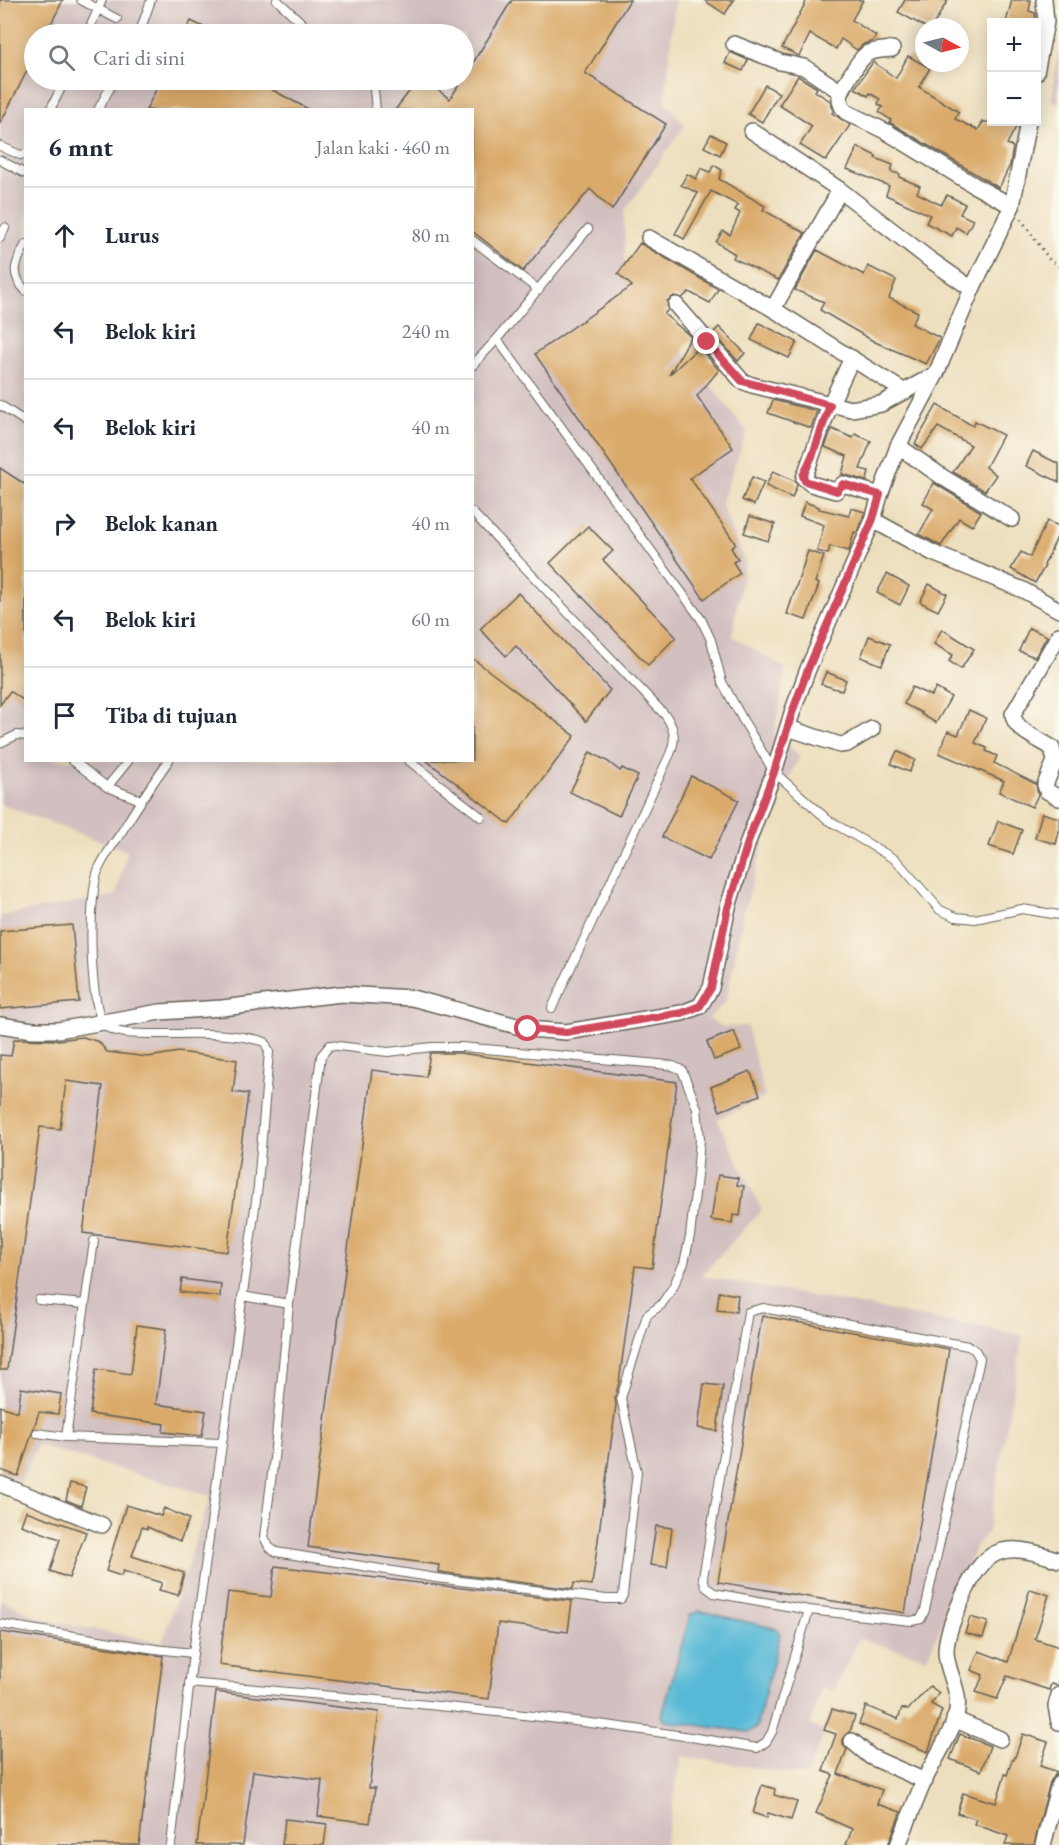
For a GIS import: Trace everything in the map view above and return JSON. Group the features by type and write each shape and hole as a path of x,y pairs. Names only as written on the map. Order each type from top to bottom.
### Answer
{"street":[{"path":"1036,72 1046,22 1044,0"},
{"path":"735,44 780,62 804,67 842,92"},
{"path":"892,49 864,55 842,92 840,100 846,112 887,132 1012,206"},
{"path":"0,1025 51,1030 160,1012 222,1008 341,994 412,998 528,1029 566,1032 682,1013 700,1006 711,988 728,908 749,839 808,669 873,519 898,446 936,374 972,289 1012,206 1027,126"},
{"path":"752,131 840,190 929,260 972,289"},
{"path":"773,309 840,190"},
{"path":"649,238 773,309 905,392"},
{"path":"676,305 742,381 830,405 851,409 881,404 936,374"},
{"path":"852,357 830,405 804,478 812,484 837,491 843,484 880,495"},
{"path":"898,446 944,478 1012,519"},
{"path":"873,519 933,553 1023,590 1059,610"},
{"path":"1059,634 1013,714 1017,724 1052,748 1055,761 1045,785 1047,791 1059,798"},
{"path":"788,728 840,745 847,744 872,729"},
{"path":"0,1484 102,1525"},
{"path":"898,1845 954,1719 957,1698 955,1681 947,1662 947,1640 969,1582 988,1557 1006,1549 1030,1551 1059,1560"},
{"path":"1059,1695 1056,1711 1059,1722"},
{"path":"954,1719 1000,1739"},
{"path":"852,1741 872,1757 925,1781"},
{"path":"1043,1845 1059,1784"}],"lane":[{"path":"81,0 117,19"},
{"path":"92,24 102,0"},
{"path":"143,24 151,0"},
{"path":"277,0 303,24"},
{"path":"51,108 60,90"},
{"path":"99,108 109,90"},
{"path":"374,90 376,108"},
{"path":"0,146 20,155 24,154"},
{"path":"0,160 24,173"},
{"path":"0,238 5,228"},
{"path":"474,364 539,290 588,229"},
{"path":"474,241 539,290"},
{"path":"24,248 14,270 18,283 24,289"},
{"path":"497,339 701,619 711,640 722,682 774,772 828,820 896,860 940,910 956,917 975,919 1022,909 1059,915"},
{"path":"0,405 24,421"},
{"path":"474,514 666,716 675,734 675,744 552,1008"},
{"path":"0,743 17,735 24,736"},
{"path":"75,762 107,787 141,800"},
{"path":"107,787 127,762"},
{"path":"168,762 98,869 91,944 92,972 102,1022 109,1029 125,1033 224,1034 265,1042 269,1052 258,1186 189,1683 171,1845"},
{"path":"411,762 481,817"},
{"path":"330,1046 388,1052 432,1047 461,1047 673,1066 682,1070 697,1108 700,1139 698,1176 684,1263 673,1287 661,1305 647,1315 621,1398 637,1472 621,1599 436,1578 276,1552 269,1546 264,1537 289,1304 321,1056 330,1046"},
{"path":"66,1437 94,1241"},
{"path":"242,1296 289,1304"},
{"path":"39,1300 85,1304"},
{"path":"763,1308 968,1346 975,1350 980,1359 925,1610 921,1619 911,1622 810,1610 714,1593 706,1587 703,1578 748,1312 763,1308"},
{"path":"37,1433 66,1437 222,1443"},
{"path":"189,1683 388,1701 663,1731 757,1748 766,1743 772,1732 810,1610"},
{"path":"0,1624 193,1653"}],"path":[{"path":"1012,206 1049,259 1059,266"}],"shaded area":[{"path":"0,0 675,0 665,101 685,125 624,212 625,279 747,431 721,503 745,563 732,636 786,669 774,735 800,756 774,807 744,912 726,1001 708,1019 723,1027 747,1026 765,1097 717,1119 762,1210 701,1276 1023,1335 988,1531 977,1544 927,1658 859,1639 833,1691 821,1688 810,1725 825,1732 807,1776 682,1756 665,1845 0,1845 0,1599 41,1619 162,1643 210,1496 37,1445 21,1482 0,1475 0,916 116,895 127,851 0,804"},
{"path":"1059,49 1059,103 1051,100"}],"water":[{"path":"700,1611 777,1629 780,1635 756,1728 749,1732 665,1721 662,1716 690,1615"}],"building":[{"path":"0,0 63,0 51,24 24,24 24,77 0,124"},
{"path":"512,0 630,0 585,73 666,124 612,210 590,189 523,271 474,233 474,108 397,108 410,90 438,90 450,99 456,90 474,90 474,61"},
{"path":"704,0 734,0 725,14"},
{"path":"807,0 863,0 852,20 876,36 873,41 857,50 841,39 836,49 810,34 799,56 782,48"},
{"path":"905,0 948,0 937,18 915,18 915,21 898,12"},
{"path":"1012,0 1031,0 1029,11 1035,13 1036,18 1007,18"},
{"path":"730,52 748,60 743,71 725,63"},
{"path":"908,56 915,60 915,72 928,72 919,87 959,112 955,119 978,130 983,122 987,122 987,126 1016,127 1007,144 1013,147 1010,165 999,188 889,122 891,120 879,112 883,107 878,104 880,99 870,93 868,96 855,88 873,62 896,78"},
{"path":"798,76 817,88 815,91 830,101 832,113 850,125 826,161 800,145 812,126 779,105"},
{"path":"765,85 779,93 762,122 748,114"},
{"path":"156,90 272,90 306,108 147,108"},
{"path":"711,134 726,142 720,155 704,147"},
{"path":"858,147 876,156 875,158 893,165 891,172 900,174 899,177 920,186 917,193 941,205 947,195 965,204 960,214 973,220 966,233 956,227 952,236 926,223 930,215 886,195 889,186 847,169"},
{"path":"714,165 722,170 719,179 765,206 763,210 805,233 778,280 733,258 735,254 716,242 723,231 730,235 740,213 735,210 738,205 711,191 684,239 675,234 698,193 681,185 687,174 696,179 701,168 710,172"},
{"path":"640,243 718,289 710,303 689,292 682,298 674,296 667,301 668,310 664,314 691,337 669,375 699,347 719,370 697,396 733,448 690,478 736,544 731,548 738,559 733,562 740,573 704,599 535,354 632,286 618,274"},
{"path":"817,250 864,275 868,266 896,280 889,298 918,312 912,324 940,338 926,364 875,342 820,310 824,302 795,290"},
{"path":"759,323 797,342 789,358 751,340"},
{"path":"719,327 745,353 738,361 713,333"},
{"path":"773,400 817,411 811,428 768,413"},
{"path":"937,405 973,426 975,421 1003,435 986,467 996,475 985,491 953,472 971,445 938,427 922,449 915,444"},
{"path":"832,429 853,438 855,434 871,441 860,469 869,471 867,481 842,474 847,456 825,447"},
{"path":"1033,451 1059,464 1059,482 1026,466"},
{"path":"0,468 24,484 24,701 10,691 0,705"},
{"path":"773,471 795,481 797,485 792,498 766,486"},
{"path":"752,477 764,482 754,505 742,500"},
{"path":"934,483 981,512 972,526 959,518 941,546 919,534 933,509 923,503"},
{"path":"805,502 819,509 849,516 851,508 865,512 857,533 854,532 849,551 830,546 828,554 817,551 824,525 800,516"},
{"path":"750,516 775,524 768,541 744,533"},
{"path":"1047,521 1059,526 1059,533 1035,583 1011,569 1021,552 1030,557"},
{"path":"588,526 613,551 603,560 676,637 648,665 550,563"},
{"path":"808,551 824,556 815,582 819,584 806,620 787,614"},
{"path":"887,574 909,586 900,605 877,593"},
{"path":"929,584 947,594 938,611 920,602"},
{"path":"518,593 610,690 586,721 516,646 506,656 480,629"},
{"path":"1029,628 1047,636 1035,657 1019,651"},
{"path":"942,629 974,649 961,669 949,661 953,655 934,644"},
{"path":"869,636 890,644 882,665 861,657"},
{"path":"474,660 575,736 509,824 429,762 474,762"},
{"path":"826,672 846,680 842,691 821,684"},
{"path":"912,687 931,696 936,688 951,697 936,723 904,704"},
{"path":"969,710 986,718 975,743 987,748 986,751 997,756 994,763 1036,784 1038,795 1032,807 999,792 1004,781 939,753 948,731 958,735"},
{"path":"897,751 915,760 909,772 891,764"},
{"path":"590,752 620,771 622,768 638,776 619,816 570,792"},
{"path":"691,776 739,800 709,860 662,837"},
{"path":"1042,813 1059,818 1056,844 1035,838"},
{"path":"998,821 1022,830 1013,854 989,846"},
{"path":"72,925 79,1002 0,1009 0,931"},
{"path":"734,1031 741,1050 714,1060 707,1042"},
{"path":"83,1037 99,1042 107,1052 148,1057 179,1052 237,1060 233,1092 248,1094 227,1252 83,1233 103,1086 66,1081 60,1129 40,1127 7,1370 0,1370 0,1055 11,1056 14,1039 58,1040"},
{"path":"430,1053 459,1053 677,1082 652,1268 635,1266 619,1383 615,1397 616,1405 592,1585 574,1583 573,1589 438,1572 439,1565 308,1547 372,1070 426,1077"},
{"path":"750,1071 760,1095 720,1111 711,1087"},
{"path":"718,1175 738,1178 737,1185 744,1186 740,1216 733,1215 732,1223 711,1220"},
{"path":"182,1279 221,1284 220,1297 180,1292"},
{"path":"719,1292 738,1295 736,1312 717,1310"},
{"path":"762,1316 949,1349 905,1613 718,1582"},
{"path":"137,1325 166,1329 156,1404 206,1411 202,1436 163,1432 164,1424 90,1414 96,1369 131,1374"},
{"path":"704,1384 723,1386 717,1431 698,1428"},
{"path":"21,1388 61,1394 58,1414 39,1412 18,1476 0,1470 0,1406 18,1412"},
{"path":"70,1483 86,1487 81,1506 66,1500"},
{"path":"126,1505 161,1516 164,1508 189,1519 180,1541 142,1527 132,1556 184,1573 178,1595 159,1590 162,1583 123,1571 121,1576 106,1571"},
{"path":"26,1511 86,1532 69,1578 50,1571 60,1539 21,1525"},
{"path":"656,1526 672,1528 667,1567 650,1565"},
{"path":"275,1566 572,1601 568,1632 498,1623 489,1699 219,1665 228,1592 271,1597"},
{"path":"1030,1589 1049,1595 1035,1639 1059,1647 1059,1686 1051,1684 1049,1690 1007,1676 997,1699 976,1692 983,1675 971,1670 979,1651 1008,1662"},
{"path":"970,1617 988,1622 983,1638 965,1633"},
{"path":"0,1632 163,1656 139,1845 0,1845"},
{"path":"930,1686 939,1693 931,1704 942,1710 928,1752 859,1724 866,1706 898,1719 902,1708 908,1710"},
{"path":"216,1692 379,1712 369,1788 375,1788 370,1823 318,1816 322,1780 253,1771 243,1845 197,1845"},
{"path":"832,1709 855,1716 850,1732 843,1739 843,1745 847,1749 838,1774 882,1790 877,1804 901,1812 888,1845 846,1845 852,1829 816,1813 833,1775 823,1771 836,1734 824,1730"},
{"path":"960,1734 990,1746 981,1771 950,1759"},
{"path":"1023,1734 1048,1742 1040,1766 1057,1772 1050,1782 1034,1845 1005,1845 1008,1836 974,1824 976,1819 957,1813 963,1793 996,1803 1005,1774 1007,1775 1012,1760 1014,1760"},
{"path":"762,1785 775,1789 774,1795 797,1802 791,1820 768,1813 767,1818 753,1813"},
{"path":"285,1819 327,1824 324,1845 282,1845"}],"route":[{"path":"528,1029 566,1032 682,1013 700,1006 706,997 711,988 728,908 793,710 808,669 873,519 880,495 843,484 837,491 805,481 803,476 830,405 742,381 707,342"}]}
